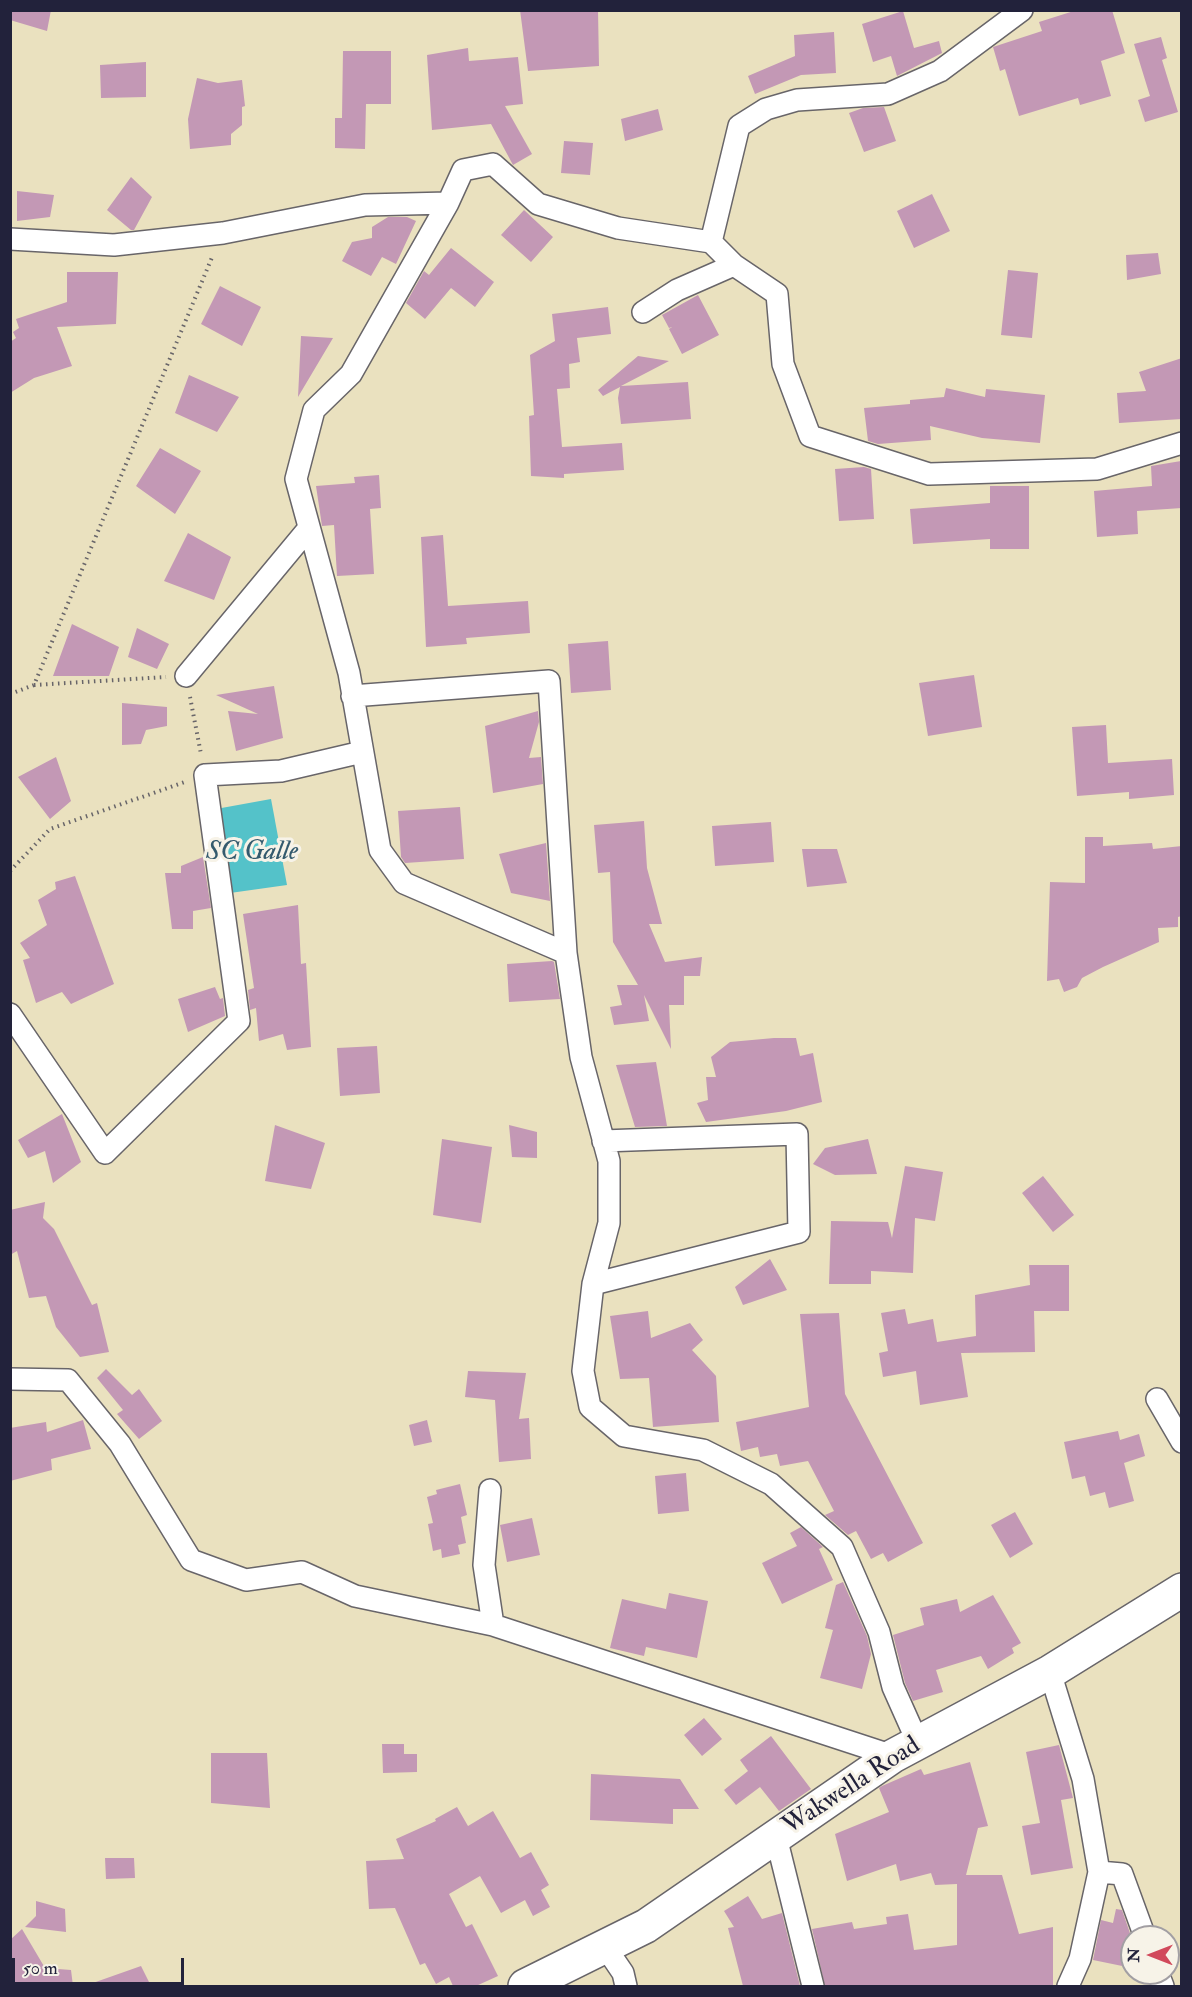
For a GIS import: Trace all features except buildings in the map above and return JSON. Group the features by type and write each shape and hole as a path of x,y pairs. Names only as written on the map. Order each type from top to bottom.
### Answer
{"main road":[{"name":"Wakwella Road","path":"525,1986 606,1948 646,1926 906,1749 1050,1672 1182,1590"}],"street":[{"path":"711,242 739,126 766,109 796,100 888,94 940,71 1022,10"},
{"path":"566,953 404,883 380,850 349,673 296,479 314,410 351,374 448,203 463,170 493,164 538,204 618,228 711,242 734,265 777,294 783,364 810,436 929,474 1097,470 1182,443"},
{"path":"10,239 114,245 223,233 365,205 448,203"},
{"path":"643,312 677,290 734,265"},
{"path":"186,676 309,528"},
{"path":"10,1379 68,1380 120,1444 191,1560 246,1580 302,1572 355,1596 493,1625 906,1749 879,1632 842,1547 771,1485 703,1450 624,1436 590,1407 583,1371 593,1284 609,1223 609,1161 581,1057 566,953 549,681 352,696"},
{"path":"10,1014 105,1153 239,1022 206,775 281,771 362,752"},
{"path":"593,1284 799,1232 796,1134 603,1141"},
{"path":"1157,1399 1182,1442"},
{"path":"490,1490 484,1565 493,1625"},
{"path":"1050,1672 1083,1779 1099,1872 1080,1959 1068,1986"},
{"path":"776,1837 813,1986"},
{"path":"1099,1872 1122,1874 1141,1925"},
{"path":"606,1948 623,1973 626,1986"}],"path":[{"path":"34,685 223,233"},
{"path":"10,694 34,685 186,676 206,775 50,829 10,871"}],"water":[{"name":"SC Galle","path":"271,799 287,885 230,893 216,809"}]}
